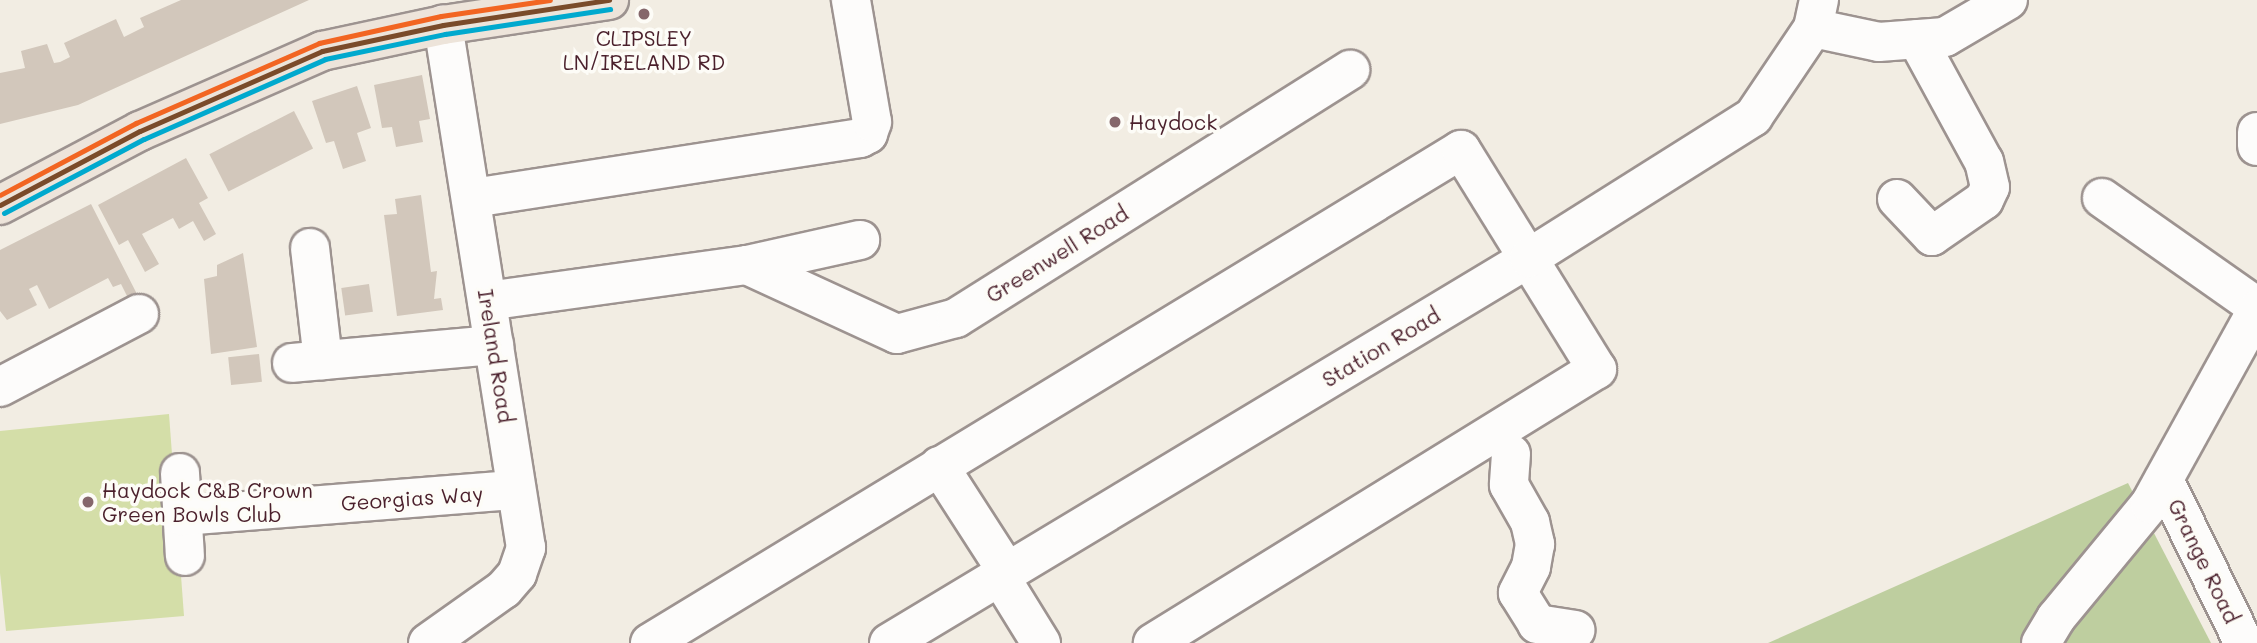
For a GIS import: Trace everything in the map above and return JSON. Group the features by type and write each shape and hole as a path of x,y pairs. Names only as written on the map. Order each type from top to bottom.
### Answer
{"main road":[{"path":"0,205 139,131 322,51 463,15 609,0"}],"street":[{"path":"473,198 869,134 872,122 851,0"},
{"path":"1816,14 1879,42 1945,37 2008,0"},
{"name":"Station Road","path":"890,643 1003,572 1530,258 1753,117 1816,14"},
{"name":"Ireland Road","path":"428,643 504,589 517,573 526,548 473,198 463,15"},
{"path":"1897,200 1932,236 1984,201 1990,187 1984,162 1917,39"},
{"name":"Greenwell Road","path":"747,265 897,334 956,318 1350,70"},
{"path":"2257,132 2257,146"},
{"path":"650,643 1461,150 1597,369 1153,643"},
{"path":"2102,198 2257,309"},
{"path":"487,301 747,265 860,240"},
{"path":"310,248 307,362 494,345"},
{"name":"Grange Road","path":"2244,643 2157,492 2257,309"},
{"path":"0,387 139,314"},
{"path":"1511,454 1509,485 1530,522 1535,544 1525,620 1576,630"},
{"path":"939,466 1003,572 1041,643"},
{"path":"180,473 185,556"},
{"name":"Georgias Way","path":"183,516 516,490"},
{"path":"2041,643 2056,618 2157,492"}],"green space":[{"name":"Haydock C&B Crown Green Bowls Club","path":"169,414 184,616 6,631 0,573 0,431"},
{"path":"2128,483 2211,643 1768,643"}],"building":[{"path":"181,0 309,0 78,105 0,124 0,73 25,68 21,51 47,44 54,63 60,62 70,57 64,43 116,19 124,37 144,27 140,18"},
{"path":"422,75 430,119 419,121 423,142 396,147 392,127 382,128 374,85"},
{"path":"357,86 371,128 357,133 366,161 343,169 334,141 326,143 312,101"},
{"path":"294,111 313,148 228,192 209,154"},
{"path":"186,158 208,198 199,203 216,234 204,241 193,221 179,229 173,218 142,234 159,264 145,272 128,240 119,245 98,205"},
{"path":"421,195 431,272 437,271 434,299 441,298 443,310 397,316 384,215 397,214 395,199"},
{"path":"91,204 139,298 130,302 121,284 113,287 108,278 49,309 37,285 29,289 37,305 7,320 0,311 0,250"},
{"path":"243,253 257,347 211,354 204,279 217,276 217,265"},
{"path":"369,284 373,312 345,316 341,288"},
{"path":"259,354 262,382 231,385 228,357"}],"transit line":[{"path":"0,195 136,123 319,43 441,16 550,0"},
{"path":"0,205 140,131 322,51 443,25 609,0"},
{"path":"4,213 144,139 325,59 445,34 610,9"}],"place":[{"name":"CLIPSLEY LN/IRELAND RD","path":"644,14"},
{"name":"Haydock","path":"1115,122"},
{"name":"Haydock C&B Crown Green Bowls Club","path":"88,502"}]}
